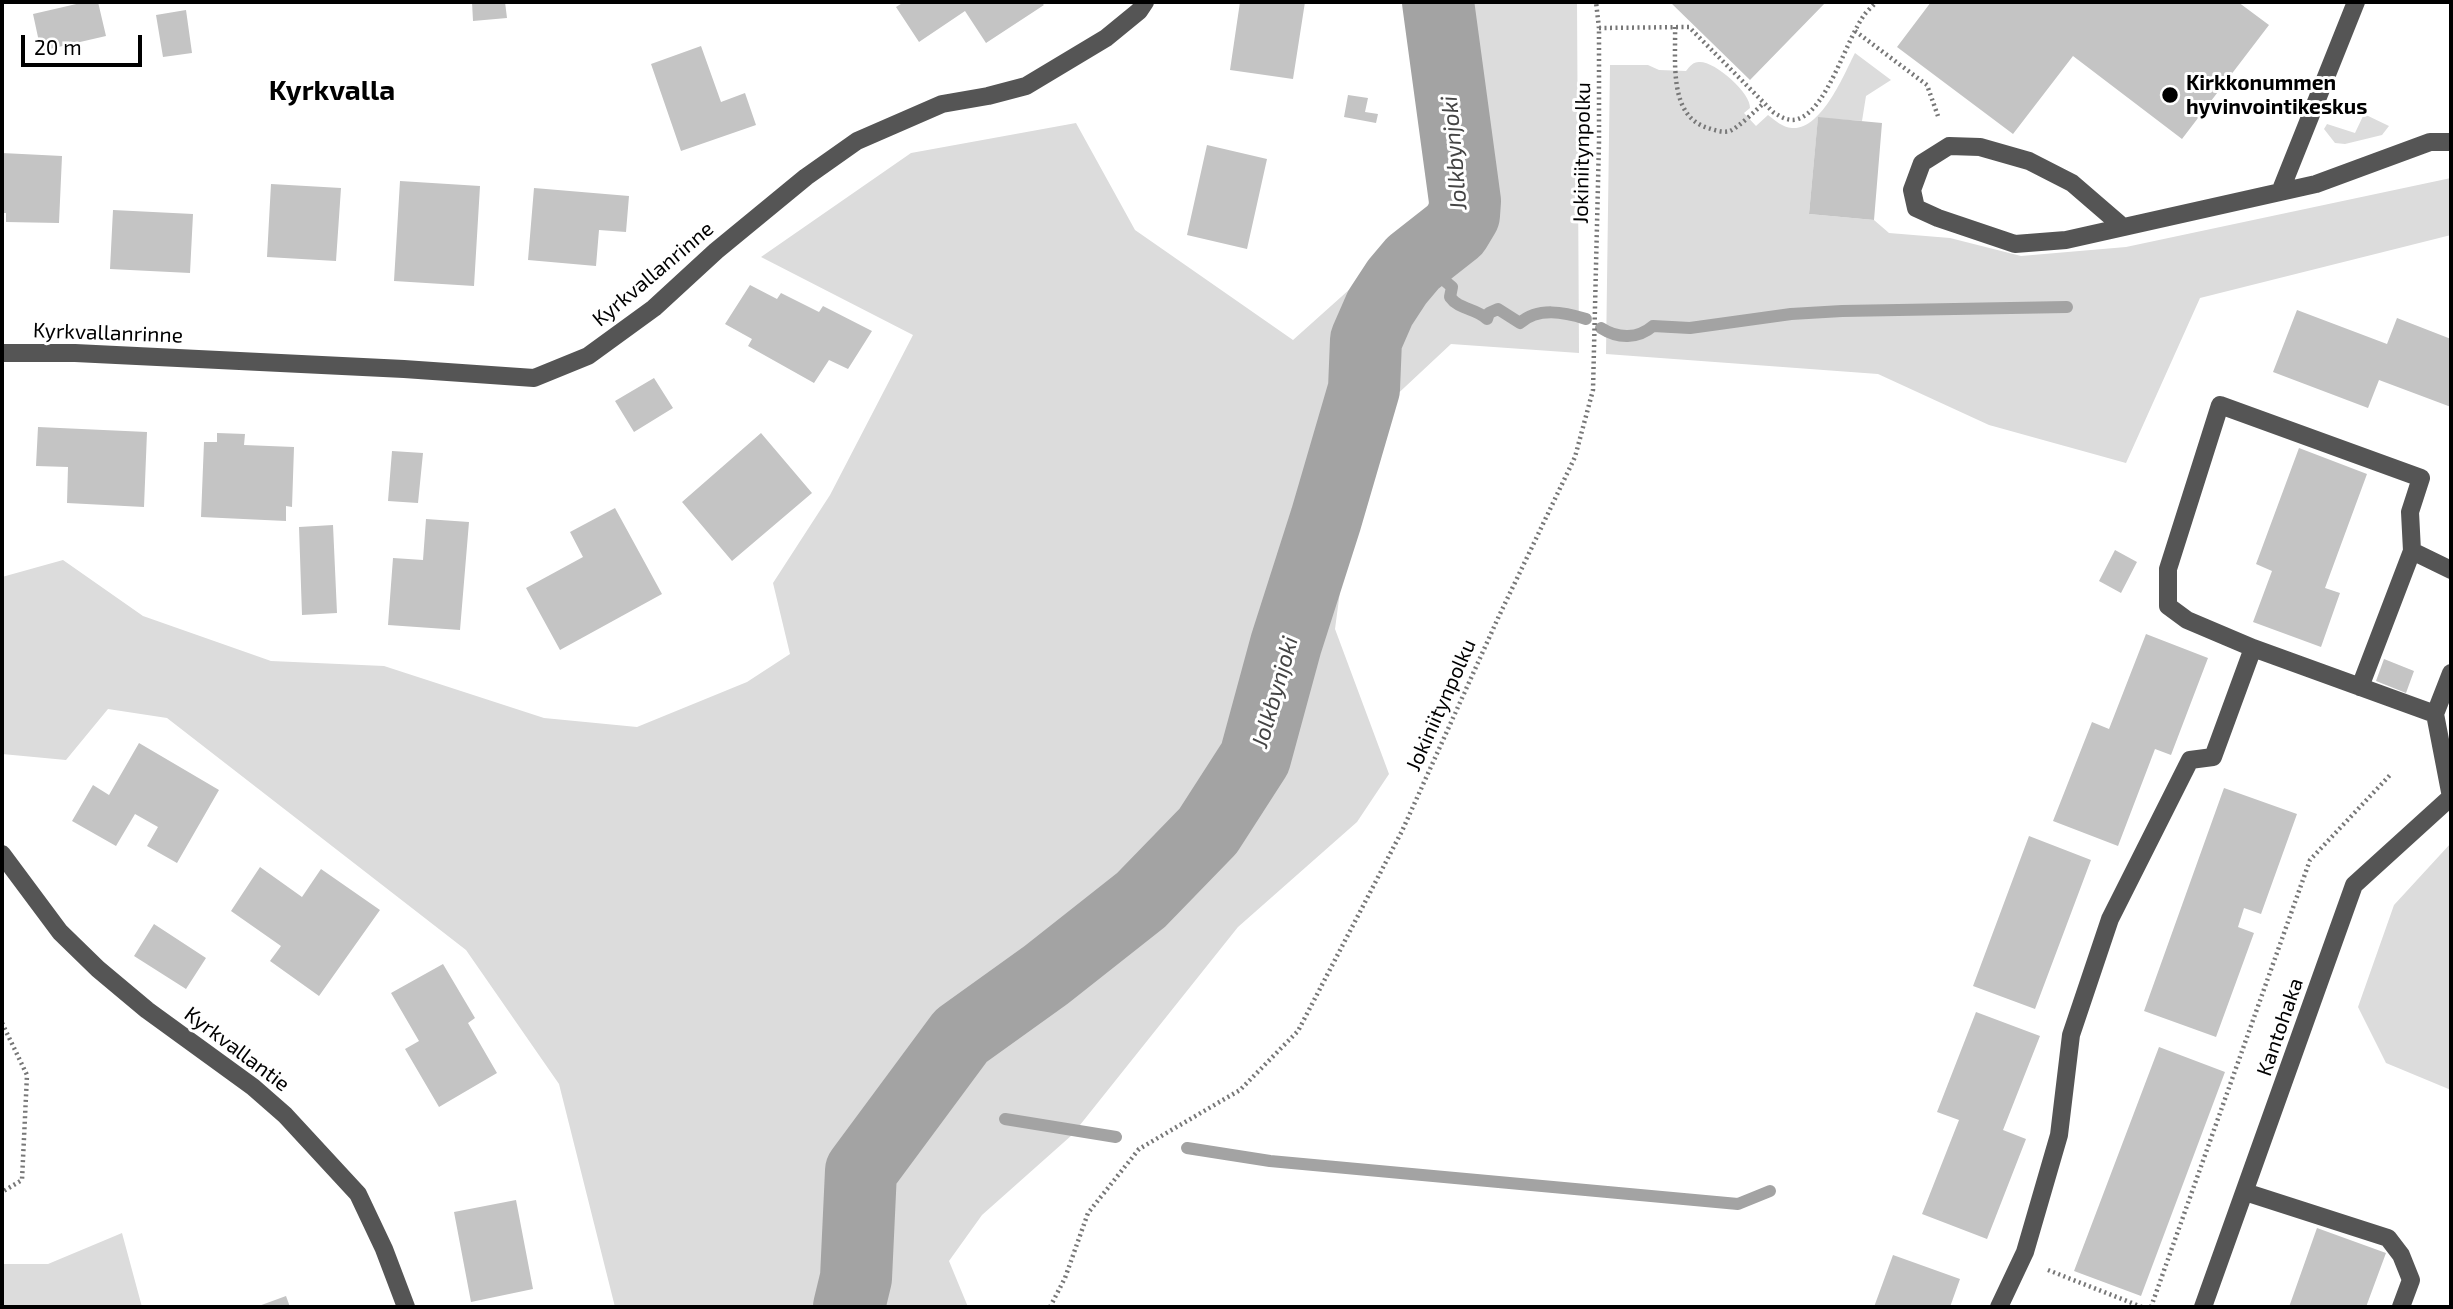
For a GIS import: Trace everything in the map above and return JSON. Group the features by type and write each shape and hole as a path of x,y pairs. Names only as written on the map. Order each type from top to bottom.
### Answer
{"street":[{"name":"Kyrkvallanrinne","path":"2,353 75,353 534,378 589,356 654,309 736,234 806,177 857,141 942,104 1026,86 1105,38 1139,11 1145,2"},
{"path":"2280,192 2356,2"},
{"path":"2123,227 2072,183 2029,160 1980,147 1949,146 1922,163 1912,190 1916,208 2015,244 2066,240 2316,184 2430,142 2451,142"},
{"path":"2360,687 2412,551 2410,512 2421,478 2220,405 2168,569 2168,606 2187,620 2253,648 2360,687 2435,714"},
{"path":"2412,551 2451,570"},
{"path":"1999,1307 2021,1260 2059,1135 2071,1035 2110,919 2190,760 2213,757 2253,648"},
{"path":"2451,673 2435,714 2451,797"},
{"name":"Kantohaka","path":"2203,1307 2354,885 2451,797"},
{"name":"Kyrkvallantie","path":"2,854 60,932 97,969 147,1010 253,1087 285,1115 350,1185 358,1194 384,1249 406,1307"},
{"path":"2245,1192 2388,1238 2401,1255 2411,1280 2401,1307"}],"path":[{"name":"Jokiniitynpolku","path":"1050,1307 1065,1278 1088,1213 1139,1149 1240,1090 1298,1031 1402,831 1499,616 1575,457 1593,390 1599,154 1597,2"},
{"path":"1599,28 1689,27 1764,103 1785,119 1797,120 1809,113 1826,90 1864,15 1876,2"},
{"path":"1675,27 1678,91 1682,107 1689,118 1700,126 1716,131 1730,131 1764,103"},
{"path":"1855,31 1927,85 1949,146"},
{"path":"2151,1307 2310,860 2391,774"},
{"path":"2,1023 27,1075 22,1180 2,1192"},
{"path":"2021,1260 2142,1307"}],"shaded area":[{"path":"1416,2 1577,2 1579,353 1451,344 1375,415 1348,531 1335,629 1389,774 1357,822 1238,927 1072,1135 982,1215 949,1261 968,1307 615,1307 559,1084 466,950 167,718 108,709 66,760 2,754 2,577 63,560 143,616 271,661 384,666 544,718 637,727 747,682 790,654 773,583 830,495 913,335 761,257 911,153 1076,123 1135,230 1293,340 1437,211"},
{"path":"1855,53 1891,80 1866,96 1862,121 1818,118 1809,214 1874,220 1889,233 1950,238 2021,256 2126,247 2451,178 2451,235 2200,298 2126,463 1989,425 1878,374 1606,354 1610,65 1648,65 1659,70 1686,71 1695,63 1706,63 1731,79 1745,94 1750,108 1744,113 1756,126 1768,115 1782,125 1792,128 1803,126 1822,111"},
{"path":"2364,114 2389,126 2382,135 2345,144 2335,143 2324,129 2327,124 2355,133"},
{"path":"2451,843 2451,1090 2386,1063 2358,1007 2394,905"},
{"path":"122,1233 142,1307 2,1307 2,1264 48,1264"}],"building":[{"path":"85,2 98,2 106,36 41,51 33,14"},
{"path":"472,2 505,2 507,18 473,21"},
{"path":"904,2 1041,2 1044,5 986,43 965,11 919,42 896,7"},
{"path":"1240,2 1305,2 1293,79 1230,70"},
{"path":"1670,2 1826,2 1750,80"},
{"name":"Kirkkonummen hyvinvointikeskus","path":"1931,2 2238,2 2269,25 2182,139 2073,56 2013,134 1897,47"},
{"path":"186,10 192,53 163,57 156,15"},
{"path":"701,46 721,102 745,93 756,125 681,151 651,64"},
{"path":"1348,95 1368,98 1365,112 1378,114 1376,123 1344,117"},
{"path":"1818,117 1882,123 1874,220 1809,214"},
{"path":"1207,145 1267,159 1247,249 1187,235"},
{"path":"2,153 62,156 59,223 6,222 6,213 2,213"},
{"path":"400,181 480,186 474,286 394,281"},
{"path":"271,184 341,188 336,261 267,257"},
{"path":"534,188 629,196 626,232 599,230 596,266 528,260"},
{"path":"113,210 193,214 190,273 110,269"},
{"path":"750,285 777,299 781,293 819,312 823,306 872,331 848,369 829,360 814,383 748,346 752,339 725,324"},
{"path":"2297,310 2387,344 2397,318 2451,339 2451,407 2379,380 2368,408 2273,372"},
{"path":"654,378 673,408 634,432 615,401"},
{"path":"38,427 147,432 144,507 67,503 68,467 36,466"},
{"path":"217,433 245,434 244,445 294,447 292,507 286,506 286,521 201,517 204,442 217,442"},
{"path":"761,433 812,493 732,561 682,502"},
{"path":"2299,448 2367,474 2325,588 2340,593 2321,647 2253,622 2272,571 2256,564"},
{"path":"392,451 423,453 418,503 388,501"},
{"path":"615,508 662,594 560,650 526,588 583,557 570,532"},
{"path":"426,519 469,522 460,630 388,625 393,558 423,560"},
{"path":"333,525 337,613 302,615 299,527"},
{"path":"2115,550 2137,562 2121,593 2099,581"},
{"path":"2146,634 2208,658 2171,755 2155,749 2118,846 2053,821 2092,722 2109,729"},
{"path":"2384,659 2414,671 2406,693 2376,681"},
{"path":"139,743 219,790 177,863 147,846 158,827 135,814 116,846 72,821 93,785 109,795"},
{"path":"2224,788 2297,814 2261,914 2244,908 2238,927 2254,933 2216,1037 2144,1011"},
{"path":"2029,836 2091,860 2035,1009 1973,986"},
{"path":"260,867 302,897 321,869 380,910 319,996 270,961 281,946 231,911"},
{"path":"154,924 206,958 186,989 134,956"},
{"path":"443,964 475,1018 468,1023 497,1073 439,1107 405,1049 419,1041 391,993"},
{"path":"1976,1012 2040,1036 2003,1130 2026,1139 1987,1239 1922,1214 1959,1120 1937,1112"},
{"path":"2159,1047 2225,1072 2141,1296 2074,1271"},
{"path":"516,1200 533,1289 471,1302 454,1212"},
{"path":"2317,1228 2386,1253 2366,1307 2289,1307"},
{"path":"1893,1255 1960,1279 1950,1307 1874,1307"},
{"path":"286,1296 290,1307 256,1307"}],"waterway":[{"name":"Jolkbynjoki","path":"849,1307 856,1278 861,1171 961,1036 1046,975 1141,900 1208,831 1255,758 1286,644 1364,389 1366,340 1380,308 1397,282 1413,263 1455,230 1464,215 1465,201 1438,2"},
{"path":"1413,263 1452,287 1450,297 1454,301 1487,319 1489,313 1498,309 1520,323 1535,315 1552,312 1586,319"},
{"path":"1601,328 1628,336 1653,326 1690,328 1791,314 2067,307"},
{"path":"1005,1119 1116,1137"},
{"path":"1187,1148 1270,1161 1738,1204 1770,1191"}],"place":[{"name":"Kirkkonummen hyvinvointikeskus","path":"2170,95"}],"district":[{"name":"Kyrkvalla","path":"332,91"}]}
